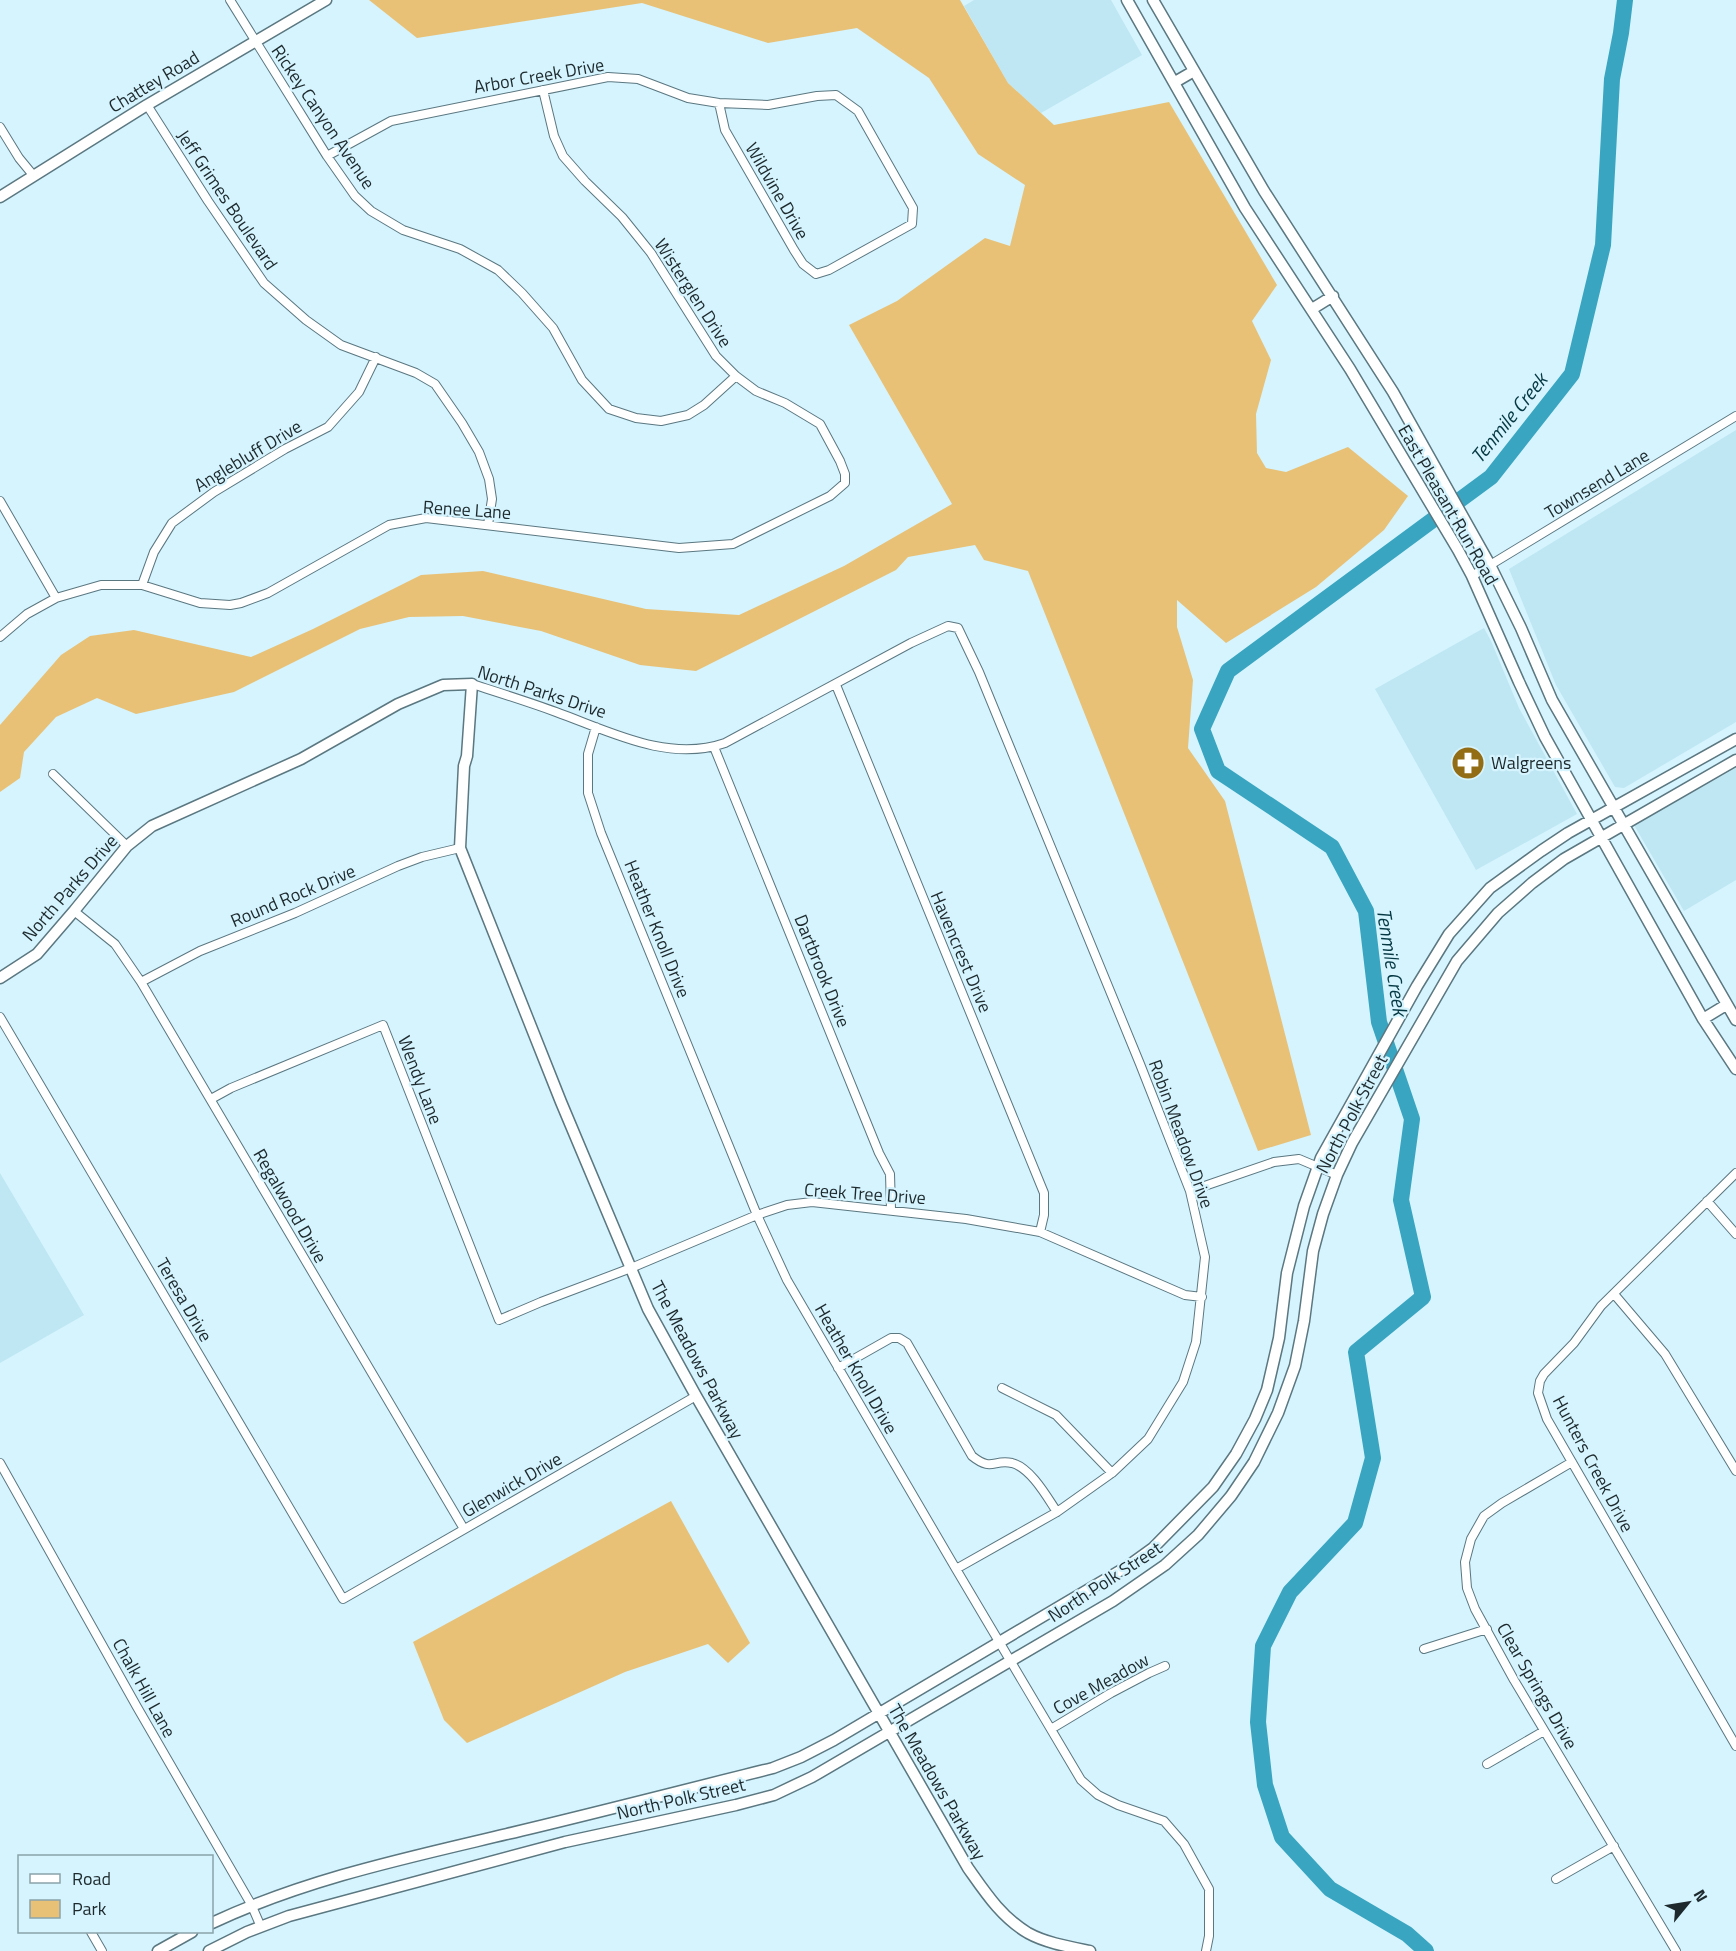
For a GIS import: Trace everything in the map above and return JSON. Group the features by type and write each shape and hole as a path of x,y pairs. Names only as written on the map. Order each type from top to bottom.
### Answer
{"main road":[{"name":"Chattey Road","path":"0,197 147,105 326,0"},
{"name":"East Pleasant Run Road","path":"1127,0 1245,208 1350,369 1458,550 1472,576 1519,682 1591,820 1703,1019 1736,1069"},
{"name":"East Pleasant Run Road","path":"1153,0 1264,191 1377,365 1425,448 1490,565 1521,628 1552,700 1736,1020"},
{"path":"1174,82 1194,70"},
{"path":"1312,309 1333,296"},
{"name":"North Parks Drive","path":"0,978 37,954 127,846 152,826 301,759 398,704 443,685 472,684"},
{"name":"The Meadows Parkway","path":"472,684 467,756 464,766 460,848 538,1046 648,1309 968,1868 988,1897 1010,1920 1029,1934 1090,1951"},
{"path":"1534,712 1552,700"},
{"name":"North Polk Street","path":"213,1922 250,1904 358,1869 559,1822 773,1768 801,1757 1128,1566 1153,1548 1213,1487 1236,1454 1255,1419 1266,1390 1279,1338 1287,1273 1321,1158 1417,986 1449,934 1490,888 1540,851 1736,739"},
{"path":"1720,748 1733,761"},
{"name":"North Polk Street","path":"209,1951 289,1916 565,1842 774,1795 812,1776 1113,1601 1165,1565 1198,1535 1237,1488 1254,1462 1278,1413 1295,1366 1305,1321 1313,1251 1337,1175 1433,1000 1457,961 1498,913 1564,859 1733,761"},
{"path":"1703,1019 1726,1005"},
{"path":"559,1822 565,1842"},
{"path":"158,1951 190,1933"}],"street":[{"name":"Rickey Canyon Avenue","path":"230,0 327,156 355,195 371,211 403,230 460,249 498,270 553,328 582,381 609,409 636,418 661,420 688,415 704,405 736,376"},
{"name":"Arbor Creek Drive","path":"327,156 391,121 608,77 638,79 688,98 719,103 768,105 836,95 858,111 913,208 912,224 829,270"},
{"name":"Wisterglen Drive","path":"543,90 554,136 563,156 622,217 651,253 716,356 736,376 756,391 785,403 820,424 840,461 845,474 845,483"},
{"name":"Wildvine Drive","path":"719,103 725,130 803,264 816,274 829,270"},
{"name":"Jeff Grimes Boulevard","path":"147,105 264,283 306,320 341,345 416,373 435,384 479,452 489,479 492,499 488,525"},
{"path":"0,127 19,158 33,175"},
{"name":"Anglebluff Drive","path":"142,585 154,552 172,523 214,492 285,449 328,427 359,392 376,357"},
{"name":"Townsend Lane","path":"1472,576 1736,416"},
{"name":"Renee Lane","path":"0,637 27,614 56,598 101,585 142,585 200,603 230,605 268,593 389,525 426,518 680,548 733,544 830,496 845,483"},
{"path":"0,501 56,598"},
{"name":"North Parks Drive","path":"472,684 645,745 688,750 714,747 725,743 911,643 948,627 958,628"},
{"name":"Robin Meadow Drive","path":"956,1569 1057,1512 1112,1473 1148,1438 1183,1382 1196,1342 1205,1257 1190,1191 979,672 958,628"},
{"name":"Havencrest Drive","path":"836,685 1044,1193 1044,1215 1040,1232"},
{"name":"Heather Knoll Drive","path":"596,727 588,754 588,793 601,833 757,1215 787,1280 1081,1780 1098,1795 1118,1805 1164,1821 1184,1844 1209,1889 1209,1936 1206,1951"},
{"name":"Dartbrook Drive","path":"714,747 870,1131 890,1174 891,1209"},
{"path":"53,774 127,846"},
{"name":"Round Rock Drive","path":"141,982 200,951 295,913 398,866 422,857 460,848"},
{"name":"Regalwood Drive","path":"74,912 115,944 141,982 464,1529"},
{"name":"Teresa Drive","path":"0,1017 343,1599"},
{"name":"Wendy Lane","path":"211,1100 231,1088 383,1025 499,1320"},
{"path":"1190,1191 1274,1162 1299,1159 1337,1175"},
{"name":"Hunters Creek Drive","path":"1736,1173 1601,1306 1574,1343 1544,1374 1538,1393 1547,1419 1736,1746"},
{"path":"1707,1201 1736,1234"},
{"name":"Creek Tree Drive","path":"499,1320 757,1215 787,1204 812,1202 992,1222 1040,1232 1185,1294 1202,1297"},
{"path":"1614,1294 1665,1354 1736,1472"},
{"path":"838,1368 891,1338 899,1338 907,1343 972,1456 983,1464 1012,1464 1025,1470 1038,1484 1057,1512"},
{"path":"1002,1388 1056,1415 1112,1473"},
{"name":"Glenwick Drive","path":"343,1599 696,1396"},
{"name":"Clear Springs Drive","path":"1572,1462 1484,1516 1471,1539 1465,1562 1467,1588 1475,1609 1544,1731 1676,1951"},
{"name":"Chalk Hill Lane","path":"0,1463 261,1927"},
{"path":"1424,1649 1487,1629"},
{"name":"Cove Meadow","path":"1051,1729 1111,1693 1165,1666"},
{"path":"1487,1764 1544,1731"},
{"path":"1556,1879 1614,1846"},
{"path":"92,1933 102,1951"}],"shaded area":[{"path":"974,0 1111,0 1142,55 1041,113 1008,83 964,6"},
{"path":"1736,430 1736,722 1624,788 1615,787 1556,685 1509,569"},
{"path":"1484,628 1519,708 1577,814 1476,870 1375,689"},
{"path":"1736,768 1736,880 1684,911 1634,825"},
{"path":"0,1173 84,1315 0,1363"}],"green space":[{"path":"369,0 960,0 1008,83 1054,125 1169,102 1277,285 1252,321 1271,360 1256,414 1257,453 1266,468 1286,472 1348,447 1408,496 1384,530 1316,587 1226,643 1177,600 1177,627 1193,680 1188,748 1225,801 1311,1135 1258,1151 1028,571 984,560 975,545 908,557 896,570 696,671 640,665 541,631 463,616 409,617 360,629 234,692 136,714 97,698 56,717 24,752 20,778 0,792 0,725 61,655 90,636 134,630 251,657 421,575 483,571 646,609 739,615 844,566 952,504 849,325 897,301 985,238 1010,246 1025,185 978,154 929,78 857,28 768,43 642,3 417,38"},
{"path":"671,1501 750,1643 728,1663 708,1644 625,1672 467,1743 444,1720 413,1642"}],"waterway":[{"name":"Tenmile Creek","path":"1426,1951 1407,1934 1330,1889 1282,1837 1265,1785 1258,1722 1263,1646 1290,1592 1355,1523 1373,1458 1356,1352 1423,1297 1401,1200 1412,1119 1379,1022 1366,911 1332,847 1218,771 1202,729 1228,671 1491,477 1572,374 1603,245 1612,79 1625,0"}],"place":[{"name":"Walgreens","path":"1468,763"}]}
